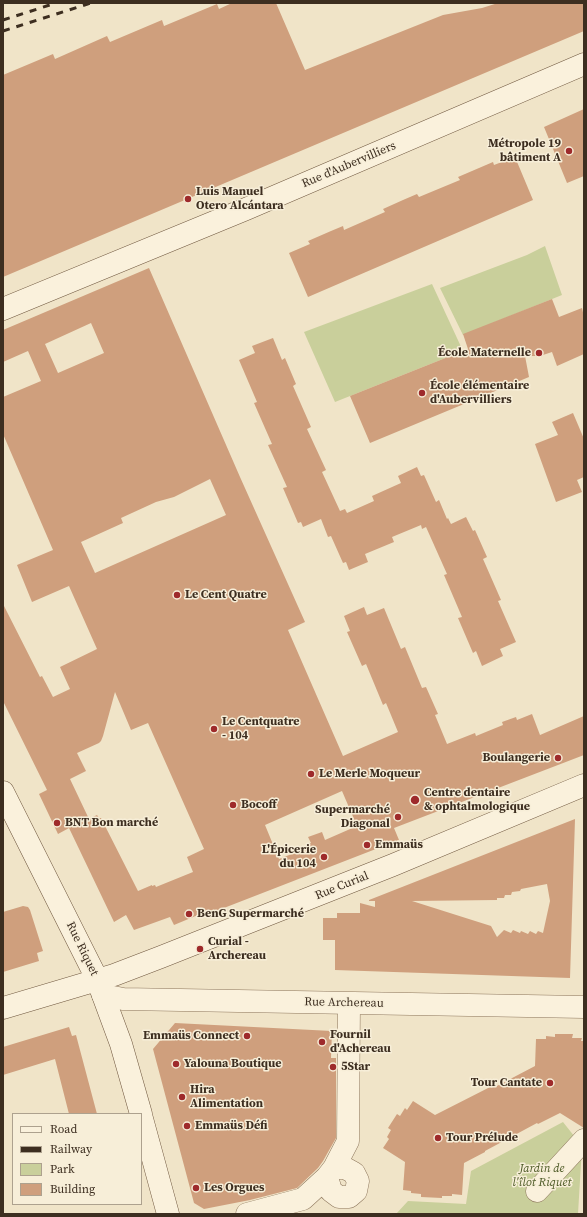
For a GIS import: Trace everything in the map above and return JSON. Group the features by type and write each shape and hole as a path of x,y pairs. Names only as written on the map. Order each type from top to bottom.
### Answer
{"street":[{"name":"Rue d'Aubervilliers","path":"3,309 246,210 584,64"},
{"name":"Rue Curial","path":"3,1008 100,987 114,974 328,892 584,785"},
{"name":"Rue Riquet","path":"3,792 100,987 121,1044 141,1113"},
{"name":"Rue Archereau","path":"100,987 123,999 584,1007"},
{"path":"247,1214 303,1199 331,1172 348,1141 348,1003"},
{"name":"Rue Riquet","path":"142,1118 168,1214"},
{"path":"536,1191 584,1140"}],"green space":[{"path":"545,246 562,295 463,335 440,288 527,255"},
{"path":"432,284 463,351 335,402 304,332"},
{"name":"Jardin de l'îlot Riquet","path":"563,1122 582,1146 578,1214 396,1214 408,1201 466,1204 471,1171"}],"building":[{"path":"232,3 276,3 305,70 443,15 482,8 498,3 584,3 584,31 3,277 3,75 53,54 55,59 107,36 110,42 162,20 164,26 217,4 219,9"},
{"name":"Métropole 19 bâtiment A","path":"584,109 584,176 567,183 544,127"},
{"path":"515,157 533,200 308,297 289,253 310,244 308,241 331,231 343,226 344,230 385,212 383,209 417,194 419,197 460,180 458,177 493,162 494,165"},
{"path":"149,268 305,622 288,630 343,756 398,732 386,703 383,705 366,664 362,666 347,632 350,631 344,616 364,607 367,615 384,608 401,649 405,647 422,688 426,687 438,714 435,715 447,744 475,733 476,736 503,725 502,722 516,717 517,720 532,714 540,735 584,716 584,755 394,828 399,840 211,913 210,910 174,925 170,917 134,930 126,915 114,922 69,828 58,834 39,794 47,790 3,701 3,604 40,677 42,676 53,697 70,689 60,667 97,649 69,586 32,602 17,565 53,550 3,434 3,397 41,381 28,351 3,362 3,330","holes":["91,323 104,353 58,373 45,344","210,479 226,515 95,573 81,542 123,523 121,518 156,502 174,497","115,692 131,730 148,723 204,849 187,857 193,872 156,887 155,885 152,885 138,891 101,818 97,815 89,819 70,779 86,771 77,753 99,743 103,736","342,791 357,826 325,840 322,832 308,837 311,843 306,845 307,848 279,859 265,825"]},
{"path":"552,299 559,317 582,308 584,317 584,354 557,366 552,352 540,356 525,356 529,377 370,443 350,396 468,349 463,334"},
{"path":"273,338 282,360 285,358 296,384 293,386 311,427 307,429 326,470 322,472 340,511 345,509 347,513 374,501 372,496 401,483 398,476 417,467 421,476 424,475 436,502 439,500 447,519 448,518 451,524 466,517 473,531 475,530 487,557 483,559 501,600 498,601 516,642 500,649 503,656 482,666 476,651 473,653 458,618 462,617 444,575 447,574 426,527 422,529 421,525 392,537 394,542 365,554 368,562 349,570 346,562 343,563 331,536 328,537 321,519 303,527 301,522 298,523 283,488 287,487 268,445 272,444 254,403 257,402 239,360 255,353 252,346"},
{"path":"573,413 584,439 584,477 577,480 582,492 556,502 535,444 558,435 552,422"},
{"path":"575,819 570,978 335,970 335,940 323,940 323,918 337,918 337,913 360,913 360,903 375,907 375,901 369,900","holes":["547,884 550,901 543,933 538,931 536,934 530,931 528,934 513,930 511,933 504,930 497,937 491,926 412,901 497,900 497,898 504,898 505,895 511,895 512,892 520,891 521,889"]},
{"path":"23,906 28,907 30,910 43,951 37,953 39,961 3,972 3,912"},
{"path":"175,1023 332,1031 331,1058 336,1058 336,1138 318,1168 297,1188 250,1200 204,1209 194,1203 153,1049"},
{"path":"69,1027 72,1036 76,1035 97,1113 69,1113 55,1059 3,1075 3,1047"},
{"path":"555,1034 573,1034 572,1038 582,1038 581,1041 584,1041 584,1128 560,1113 538,1124 537,1123 485,1151 464,1163 462,1195 452,1194 452,1196 442,1196 442,1198 421,1197 421,1194 403,1190 405,1162 383,1148 389,1139 387,1137 391,1130 388,1128 397,1114 400,1116 405,1108 407,1110 413,1101 435,1115 494,1085 495,1087 535,1066 536,1039 546,1039 546,1036 555,1037"}],"railway":[{"path":"3,20 56,3"},
{"path":"3,31 91,3"}],"place":[{"name":"Métropole 19 bâtiment A","path":"569,151"},
{"name":"Luis Manuel Otero Alcántara","path":"188,199"},
{"name":"École Maternelle","path":"539,353"},
{"name":"École élémentaire d'Aubervilliers","path":"422,393"},
{"name":"Le Cent Quatre","path":"177,595"},
{"name":"Le Centquatre - 104","path":"214,729"},
{"name":"Boulangerie","path":"558,758"},
{"name":"Le Merle Moqueur","path":"311,774"},
{"name":"Centre dentaire & ophtalmologique","path":"415,800"},
{"name":"Bocoff","path":"233,805"},
{"name":"Supermarché Diagonal","path":"398,817"},
{"name":"BNT Bon marché","path":"57,823"},
{"name":"Emmaüs","path":"367,845"},
{"name":"L'Épicerie du 104","path":"324,857"},
{"name":"BenG Supermarché","path":"189,914"},
{"name":"Curial - Archereau","path":"200,949"},
{"name":"Emmaüs Connect","path":"247,1036"},
{"name":"Fournil d'Achereau","path":"322,1042"},
{"name":"Yalouna Boutique","path":"176,1064"},
{"name":"5Star","path":"333,1067"},
{"name":"Tour Cantate","path":"550,1083"},
{"name":"Hira Alimentation","path":"182,1097"},
{"name":"Emmaüs Défi","path":"187,1126"},
{"name":"Tour Prélude","path":"438,1138"},
{"name":"Les Orgues","path":"196,1188"}]}
